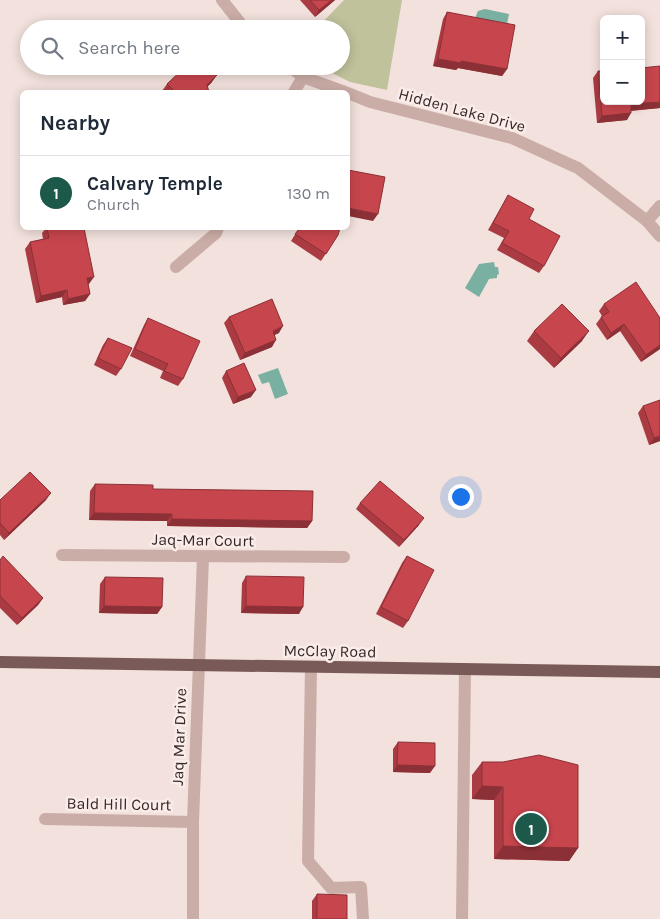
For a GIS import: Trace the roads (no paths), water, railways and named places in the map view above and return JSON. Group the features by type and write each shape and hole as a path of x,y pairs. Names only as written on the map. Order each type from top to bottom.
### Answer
{"main road":[{"name":"McClay Road","path":"0,662 660,672"}],"street":[{"path":"222,0 238,20"},
{"name":"Hidden Lake Drive","path":"300,75 338,90"},
{"path":"295,90 303,77"},
{"name":"Hidden Lake Drive","path":"350,94 370,102 512,138 578,168 647,221 660,236"},
{"path":"647,221 660,206"},
{"path":"176,267 217,230"},
{"name":"Jaq-Mar Court","path":"62,555 344,557"},
{"name":"Jaq Mar Drive","path":"193,919 193,822 203,557"},
{"path":"311,667 308,861 331,888 361,887 363,919"},
{"path":"462,919 465,669"},
{"name":"Bald Hill Court","path":"44,819 193,822"}],"water":[{"path":"485,9 509,14 506,29 475,18 478,11"},
{"path":"494,262 495,267 498,267 499,274 497,278 489,279 479,297 465,288 479,264"},
{"path":"278,368 288,394 275,399 269,382 262,384 258,375"}],"place":[{"name":"Calvary Temple","path":"531,829"}]}
